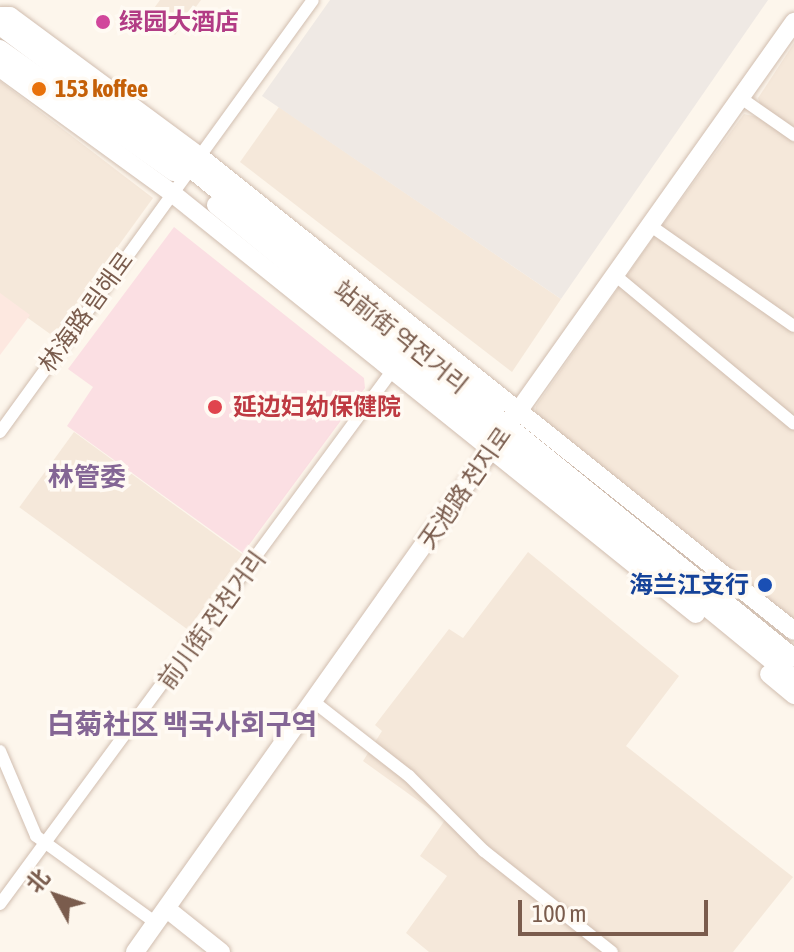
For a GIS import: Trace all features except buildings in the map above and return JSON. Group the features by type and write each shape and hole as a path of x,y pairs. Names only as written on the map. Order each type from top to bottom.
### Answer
{"street":[{"name":"林海路 림해로","path":"0,432 313,0"},
{"name":"站前街 역전거리","path":"0,16 10,16 186,174 392,371 505,432 794,631"},
{"name":"天池路 천지로","path":"135,952 794,22"},
{"name":"站前街 역전거리","path":"0,26 505,432 794,658"},
{"name":"站前街 역전거리","path":"0,49 186,174"},
{"name":"站前街 역전거리","path":"0,68 186,174"},
{"path":"741,98 794,135"},
{"path":"651,226 794,326"},
{"path":"616,276 794,424"},
{"name":"前川街 전천거리","path":"0,904 128,737 392,371"},
{"name":"站前街 역전거리","path":"505,432 794,679"},
{"name":"站前街 역전거리","path":"505,432 794,695"},
{"path":"314,702 409,776 484,851 612,952"},
{"path":"0,751 27,820 44,843 221,952"}],"shaded area":[{"path":"160,0 201,0 175,35 149,15"},
{"path":"330,0 768,0 561,299 262,96"},
{"path":"794,43 794,132 760,105 758,98"},
{"path":"0,81 153,198 53,336 0,298"},
{"path":"279,107 561,299 512,372 240,162"},
{"path":"744,114 758,117 794,142 794,319 661,227"},
{"name":"延边妇幼保健院","path":"174,227 364,378 365,388 243,553 67,426 93,387 68,369"},
{"path":"655,235 794,333 794,624 534,419 536,406"},
{"path":"0,293 30,315 0,355"},
{"path":"74,432 242,554 188,629 19,507"},
{"path":"528,552 679,676 626,746 793,877 733,952 429,952 406,933 447,876 420,856 445,820 363,761 382,731 375,725 449,629 463,638"}],"place":[{"name":"绿园大酒店","path":"103,22"},
{"name":"153 koffee","path":"39,89"},
{"name":"延边妇幼保健院","path":"215,407"},
{"name":"海兰江支行","path":"765,585"}],"district":[{"name":"林管委","path":"87,478"},
{"name":"白菊社区 백국사회구역","path":"182,724"}]}
